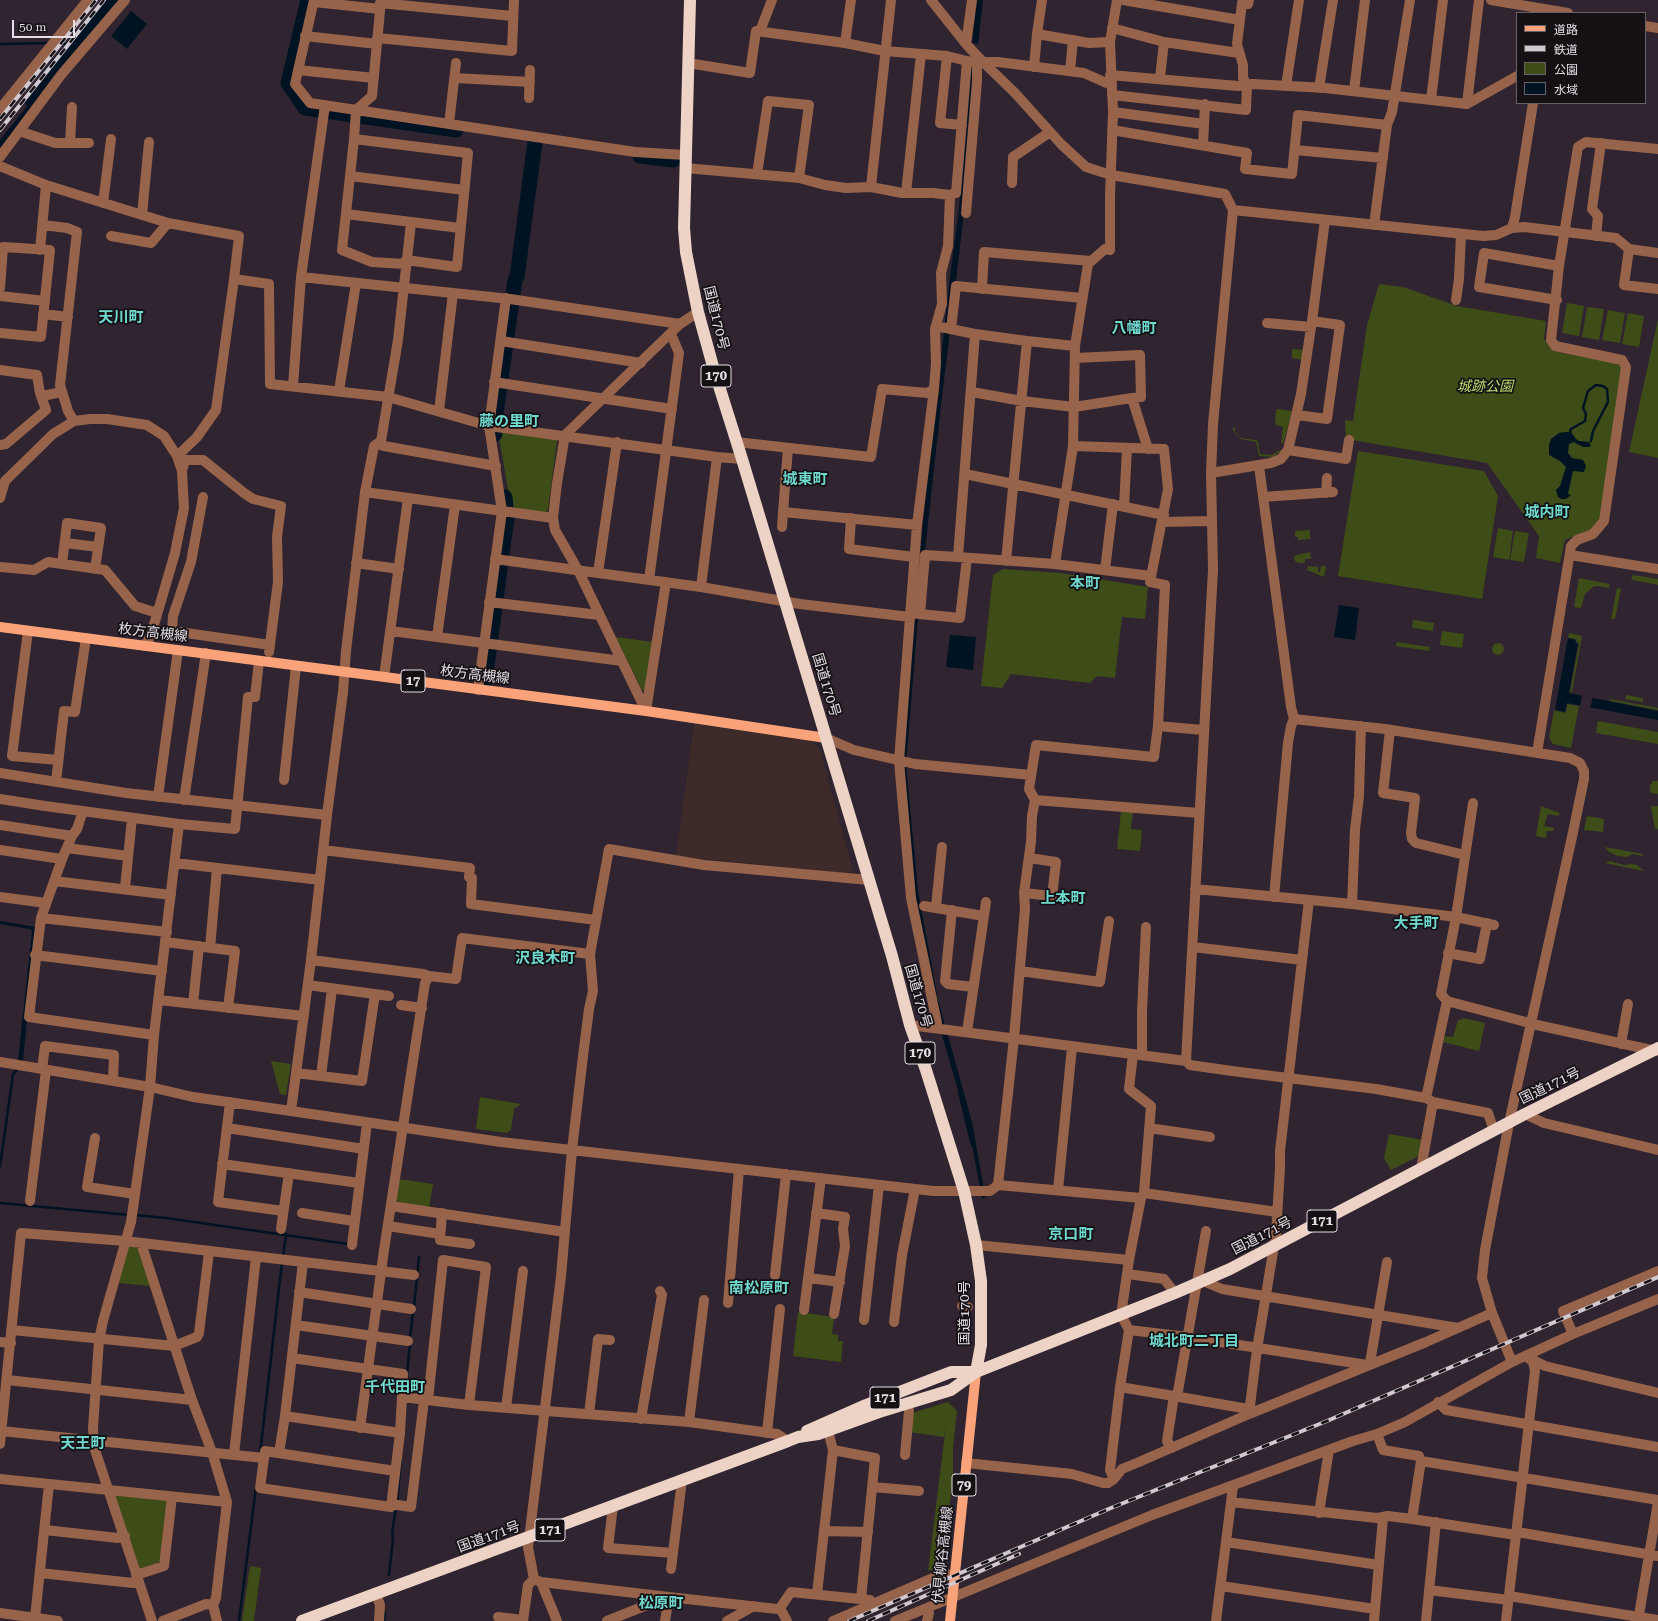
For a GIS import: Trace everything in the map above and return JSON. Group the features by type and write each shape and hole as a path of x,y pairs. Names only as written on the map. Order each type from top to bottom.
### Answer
{"highway":[{"name":"国道170号","path":"690,0 684,228 686,252 698,312 714,370 892,956 910,1025 926,1070 964,1191 976,1245 981,1281 981,1344 976,1372"},
{"name":"国道171号","path":"793,1439 828,1431 907,1403 951,1390 976,1372 1122,1315 1230,1269 1525,1114 1656,1050"},
{"name":"国道171号","path":"302,1621 530,1538 793,1439 826,1422 951,1372 976,1372"}],"main road":[{"name":"枚方高槻線","path":"0,627 646,711 826,738"},
{"name":"伏見柳谷高槻線","path":"950,1621 951,1598 976,1372"}],"street":[{"path":"0,109 88,0"},
{"path":"0,157 61,75 125,0"},
{"path":"305,36 512,52 512,16 514,0"},
{"path":"760,31 772,0"},
{"path":"845,43 851,0"},
{"path":"871,187 891,0"},
{"path":"930,0 979,60 1015,93 1061,144 1086,167 1111,175 1225,194 1233,210 1215,400 1211,473 1213,570 1186,1061"},
{"path":"966,44 972,0"},
{"path":"1034,67 1042,0"},
{"path":"1055,564 1073,446 1075,346 1082,298 1088,264 1105,249 1110,250 1109,231 1113,112 1110,75 1110,42 1117,0"},
{"path":"1123,0 1240,20"},
{"path":"688,63 750,73 756,31 760,31 845,43 885,51 947,56 967,61 979,60 1084,73 1112,90 1246,110 1247,85 1243,78 1243,65 1237,44 1242,3 1248,4 1249,0"},
{"path":"1286,86 1299,0"},
{"path":"1319,88 1333,0"},
{"path":"1354,91 1365,0"},
{"path":"1374,225 1387,125 1392,112 1410,0"},
{"path":"1431,100 1443,0"},
{"path":"1467,104 1479,0"},
{"path":"1491,0 1544,7 1564,12"},
{"path":"512,16 380,4 314,1 295,84 310,103 324,109 449,124 635,152 757,174 799,178 825,186 846,188 871,187 906,193 933,193 950,196 956,193 967,61"},
{"path":"354,139 468,153 457,267 406,262 372,262 342,250 354,139 355,113 372,96 380,4"},
{"path":"1646,26 1658,28"},
{"path":"1112,28 1164,42 1239,53"},
{"path":"1037,34 1088,43 1110,42"},
{"path":"1070,71 1073,40"},
{"path":"1160,78 1164,42"},
{"path":"906,193 921,54"},
{"path":"947,56 940,123 972,129"},
{"path":"966,213 973,112 979,60"},
{"path":"449,124 456,63"},
{"path":"298,70 374,78"},
{"path":"529,98 530,70"},
{"path":"1110,75 1247,85 1253,84 1319,88 1395,95 1467,104 1516,77"},
{"path":"455,78 530,82"},
{"path":"964,98 975,98"},
{"path":"757,174 768,101 809,105 799,178"},
{"path":"1203,145 1205,104"},
{"path":"1512,228 1533,104"},
{"path":"70,143 72,107"},
{"path":"293,386 301,277 324,109"},
{"path":"963,112 973,112"},
{"path":"1113,112 1204,124"},
{"path":"1112,130 1247,153 1245,169 1292,174 1298,115 1387,125"},
{"path":"19,131 55,143 89,144"},
{"path":"1012,184 1013,157 1050,132"},
{"path":"103,203 111,139"},
{"path":"142,215 149,142"},
{"path":"1537,752 1572,546 1577,540 1593,534 1604,521 1626,367 1622,360 1556,346 1552,344 1551,340 1559,266 1578,147 1586,142 1658,149"},
{"path":"1596,236 1598,216 1592,209 1601,143"},
{"path":"1295,150 1383,158"},
{"path":"959,163 970,164"},
{"path":"0,166 46,185 168,223 238,236 234,279 216,410 197,437 177,456"},
{"path":"350,176 464,190"},
{"path":"40,250 46,185"},
{"path":"956,187 967,189"},
{"path":"940,1028 937,1023 911,898 899,761 913,615 914,557 934,389 936,326 942,304 941,273 948,246 950,196"},
{"path":"1233,210 1483,236 1496,235 1512,228 1524,227 1565,231 1616,238 1629,249 1658,253"},
{"path":"346,214 460,228"},
{"path":"1211,473 1259,466 1277,461 1285,455 1288,450 1296,415 1312,324 1325,220"},
{"path":"291,1111 311,960 365,492 374,446 381,441 404,288 411,222"},
{"path":"111,236 151,243 168,223"},
{"path":"42,225 67,228 77,232 60,385 68,411 74,421"},
{"path":"1456,300 1459,279 1461,234"},
{"path":"0,288 3,247 50,250 41,337 0,333"},
{"path":"1629,249 1624,285 1658,289"},
{"path":"982,289 984,252 1091,261"},
{"path":"1556,300 1479,287 1484,253 1559,266"},
{"path":"301,277 511,299 680,324"},
{"path":"234,279 269,284 270,384 388,397 493,426 742,459"},
{"path":"339,391 356,283"},
{"path":"951,329 956,286 1082,298"},
{"path":"439,411 453,293"},
{"path":"0,296 45,300"},
{"path":"478,690 488,643 506,511 496,466 493,426 511,299"},
{"path":"646,711 578,570 555,530 553,518 565,435 680,324 698,312"},
{"path":"43,314 68,317"},
{"path":"1267,323 1340,325 1327,419 1296,415"},
{"path":"936,326 975,334 1075,346"},
{"path":"649,580 679,353 671,334"},
{"path":"499,559 701,587 785,601 913,615 960,618 965,474 975,334"},
{"path":"1006,561 1027,341"},
{"path":"505,342 640,363"},
{"path":"972,392 1022,402 1074,407 1141,397 1140,355 1075,358"},
{"path":"0,370 37,375 46,410 6,444 0,445"},
{"path":"498,383 672,409"},
{"path":"736,442 871,457 882,389 927,393 934,389"},
{"path":"42,396 62,392"},
{"path":"1132,398 1148,449"},
{"path":"0,498 5,481 53,434 74,421 107,419 147,426 164,436 177,456 182,472 184,508 175,553 151,635 145,646"},
{"path":"1288,450 1346,459 1349,440"},
{"path":"598,573 617,442"},
{"path":"378,444 496,466"},
{"path":"998,1185 1020,971 1025,909 1024,893 1035,800 1029,789 1036,745 1154,757 1158,726 1165,585 1150,582 1168,489 1164,449 1073,446"},
{"path":"782,527 788,448"},
{"path":"1124,506 1127,448"},
{"path":"701,587 717,456"},
{"path":"182,472 185,460 203,460 244,494 253,499 281,506 277,537 278,582 270,648 172,631 173,616 191,562 203,497"},
{"path":"1259,466 1290,699 1294,719 1291,726 1288,744 1274,897"},
{"path":"965,474 1124,506 1163,518 1212,521"},
{"path":"1263,497 1329,493 1327,478"},
{"path":"365,492 455,506 506,511 553,518"},
{"path":"384,677 408,498"},
{"path":"1105,570 1113,504"},
{"path":"437,636 455,506"},
{"path":"783,512 917,525"},
{"path":"851,518 849,549 914,557"},
{"path":"62,564 67,523 101,528 95,569"},
{"path":"65,543 98,547"},
{"path":"913,615 925,555 1055,564 1151,576"},
{"path":"1570,555 1658,569"},
{"path":"0,567 34,570 48,562 105,570 135,606 157,613"},
{"path":"356,563 399,569"},
{"path":"646,711 666,582"},
{"path":"494,602 599,615"},
{"path":"391,630 622,661"},
{"path":"28,631 12,756 58,760"},
{"path":"56,782 64,711 75,712 86,638"},
{"path":"158,797 178,650"},
{"path":"184,800 206,654"},
{"path":"0,799 179,824 235,829 248,698 254,697 259,661"},
{"path":"284,780 296,666"},
{"path":"1294,719 1361,726 1537,752 1574,759 1582,765 1585,775 1509,1123 1485,1250 1482,1278 1492,1313 1512,1362"},
{"path":"1158,726 1203,730"},
{"path":"1352,904 1355,830 1359,796 1361,726"},
{"path":"1390,730 1383,793 1415,798 1411,833 1412,838 1416,843 1465,855"},
{"path":"826,738 854,750 914,764 1031,775"},
{"path":"0,773 158,797 327,815"},
{"path":"1035,800 1200,814"},
{"path":"1473,803 1456,917 1441,994 1447,1001 1531,1024 1621,1044 1656,1050"},
{"path":"83,811 77,828 62,859 41,918 28,1017 154,1035"},
{"path":"125,888 132,818"},
{"path":"152,1621 137,1578 125,1536 94,1447 92,1428 103,1321 131,1222 150,1087 154,1035 179,824"},
{"path":"0,825 72,836"},
{"path":"936,907 942,847"},
{"path":"67,848 128,856"},
{"path":"557,1621 538,1581 528,1547 561,1276 572,1150 593,991 590,954 609,849 704,865 869,880"},
{"path":"0,850 62,859"},
{"path":"323,850 470,868 469,877 472,878 471,904 596,920"},
{"path":"1024,893 1052,896 1056,862 1028,858"},
{"path":"175,863 320,880"},
{"path":"210,948 217,868"},
{"path":"54,881 125,888 171,895"},
{"path":"1195,889 1352,904 1456,917 1491,924 1480,959 1448,953"},
{"path":"0,897 46,903"},
{"path":"1248,1411 1274,1246 1280,1151 1309,900"},
{"path":"967,1032 986,902"},
{"path":"924,906 984,916"},
{"path":"952,910 945,981 948,984 973,987"},
{"path":"41,918 166,937 210,948 235,950 228,1008"},
{"path":"1020,971 1100,982 1109,921"},
{"path":"1114,1479 1110,1470 1120,1387 1129,1330 1122,1315 1129,1260 1143,1196 1149,1128 1150,1106 1129,1088 1138,1055 1142,1012 1146,927"},
{"path":"311,960 456,979 462,938 590,954"},
{"path":"193,1004 199,946"},
{"path":"1193,947 1302,960"},
{"path":"35,955 162,971"},
{"path":"360,1428 367,1369 402,1128 425,983 429,976"},
{"path":"308,985 389,996"},
{"path":"321,1076 332,989"},
{"path":"296,1073 362,1081 375,994"},
{"path":"159,1000 304,1016"},
{"path":"1421,1169 1429,1100 1447,1001"},
{"path":"1621,1044 1628,1004"},
{"path":"401,1005 422,1008"},
{"path":"910,1025 1186,1061 1190,1065 1376,1089 1488,1113 1494,1130"},
{"path":"30,1201 44,1070 45,1046 114,1054 112,1081"},
{"path":"1058,1190 1072,1047"},
{"path":"0,1062 150,1087 192,1098 230,1102 501,1142 915,1189 990,1191 998,1185 1143,1196 1277,1212"},
{"path":"230,1102 218,1202 283,1211"},
{"path":"1525,1114 1544,1123 1658,1150"},
{"path":"352,1245 367,1123"},
{"path":"227,1128 364,1149"},
{"path":"1149,1128 1210,1137"},
{"path":"94,1138 87,1187 135,1194"},
{"path":"222,1164 359,1183"},
{"path":"728,1303 739,1169"},
{"path":"281,1229 289,1173"},
{"path":"775,1275 786,1174"},
{"path":"804,1310 821,1178"},
{"path":"864,1320 879,1184"},
{"path":"894,1322 902,1255 915,1189"},
{"path":"391,1206 565,1232"},
{"path":"302,1213 354,1221"},
{"path":"442,1213 440,1240 470,1244"},
{"path":"816,1213 845,1217 845,1246 834,1314"},
{"path":"388,1226 440,1234"},
{"path":"1172,1448 1167,1441 1200,1282 1206,1231"},
{"path":"0,1444 21,1233 125,1242 414,1275"},
{"path":"142,1244 174,1346 192,1400 212,1452 227,1502 216,1598 213,1605 217,1621"},
{"path":"976,1245 1129,1260"},
{"path":"12,1330 100,1340 174,1346 197,1337 199,1333 209,1252"},
{"path":"234,1454 256,1257"},
{"path":"392,1504 411,1507 443,1260 486,1267 469,1405"},
{"path":"279,1453 285,1416 303,1262"},
{"path":"1369,1364 1387,1262"},
{"path":"506,1408 523,1271"},
{"path":"1572,1334 1563,1311 1658,1271"},
{"path":"1128,1274 1164,1279 1175,1293"},
{"path":"809,1278 840,1282"},
{"path":"1200,1282 1222,1289 1458,1328"},
{"path":"299,1292 411,1309"},
{"path":"640,1419 662,1295 660,1292"},
{"path":"895,1621 1152,1515 1329,1450 1377,1434 1405,1422 1438,1402 1512,1362 1572,1334 1658,1299"},
{"path":"689,1422 704,1300"},
{"path":"767,1433 780,1309"},
{"path":"966,1463 1072,1474 1103,1483 1108,1483 1114,1479 1122,1469 1172,1448 1248,1411 1400,1352 1492,1313"},
{"path":"296,1325 408,1341"},
{"path":"1129,1330 1188,1337 1369,1364"},
{"path":"589,1414 598,1339 610,1340"},
{"path":"0,1342 10,1343"},
{"path":"1526,1356 1545,1366 1658,1393"},
{"path":"1506,1621 1535,1371 1533,1362 1526,1356"},
{"path":"292,1358 403,1374 400,1433 392,1504 391,1508 260,1488 265,1451 395,1471"},
{"path":"7,1380 192,1400"},
{"path":"1120,1387 1176,1396 1248,1411"},
{"path":"402,1397 469,1405 689,1422 777,1434 793,1439"},
{"path":"1438,1402 1446,1410 1658,1447"},
{"path":"905,1455 909,1411 907,1403"},
{"path":"285,1416 400,1433"},
{"path":"1,1431 264,1458"},
{"path":"817,1594 833,1450 828,1431"},
{"path":"1377,1434 1383,1450 1419,1456 1421,1461 1412,1519"},
{"path":"833,1450 875,1458 861,1599"},
{"path":"1320,1513 1329,1450"},
{"path":"1421,1461 1658,1501 1654,1555 1639,1619"},
{"path":"0,1479 227,1502"},
{"path":"671,1569 682,1480"},
{"path":"36,1618 49,1484"},
{"path":"1216,1621 1233,1486"},
{"path":"873,1487 919,1491"},
{"path":"40,1573 133,1583 137,1578 164,1566 172,1497"},
{"path":"1231,1502 1320,1513 1377,1518 1388,1516 1436,1522 1654,1555"},
{"path":"613,1506 608,1548 673,1553"},
{"path":"1374,1621 1383,1518"},
{"path":"1426,1621 1436,1522"},
{"path":"44,1530 118,1538 125,1536"},
{"path":"824,1531 868,1532"},
{"path":"1226,1542 1378,1565"},
{"path":"833,1621 942,1574 954,1575"},
{"path":"498,1617 523,1621 528,1586 538,1581 777,1609 780,1608 791,1592 870,1600 872,1604"},
{"path":"1221,1586 1375,1609"},
{"path":"1429,1590 1509,1598 1639,1619 1658,1620"},
{"path":"376,1594 380,1605 379,1621"},
{"path":"607,1621 652,1603 664,1596"},
{"path":"664,1596 665,1621"},
{"path":"163,1621 206,1604 213,1605"},
{"path":"727,1621 754,1606"},
{"path":"780,1608 787,1621"},
{"path":"927,1608 929,1613 927,1621"},
{"path":"0,1613 58,1621"}],"shaded area":[{"path":"694,724 810,740 820,750 853,871 845,873 676,856"}],"green space":[{"name":"城跡公園","path":"1379,284 1403,287 1457,306 1546,321 1544,339 1556,352 1618,363 1624,370 1600,520 1592,529 1565,540 1560,563 1536,558 1539,536 1487,463 1346,439 1345,420 1353,421 1367,325"},
{"path":"1567,303 1584,306 1579,336 1562,333"},
{"path":"1587,307 1604,309 1599,340 1582,337"},
{"path":"1608,310 1625,313 1620,343 1602,340"},
{"path":"1628,313 1644,316 1639,347 1622,344"},
{"path":"1658,319 1658,458 1629,452"},
{"path":"1292,349 1304,350 1302,360 1292,358"},
{"path":"1276,410 1291,411 1292,413 1283,444 1281,443 1283,427 1276,425 1275,422"},
{"path":"1233,427 1240,438 1256,440 1258,442 1260,454 1272,455 1282,449 1283,450 1273,457 1259,456 1256,442 1240,439 1233,430"},
{"path":"498,431 555,438 557,441 548,510 545,513 511,508"},
{"path":"1358,451 1484,471 1498,496 1482,599 1338,576"},
{"path":"1498,528 1513,531 1509,560 1493,557"},
{"path":"1310,530 1310,539 1298,540 1298,537 1295,537 1295,531"},
{"path":"1515,531 1529,533 1524,562 1510,560"},
{"path":"1310,552 1311,559 1305,559 1305,563 1298,563 1294,560 1294,557 1297,555"},
{"path":"1308,566 1318,567 1318,572 1320,572 1321,566 1326,566 1324,577 1307,570"},
{"path":"1003,569 1061,573 1148,587 1145,619 1122,617 1115,678 1097,676 1090,683 1011,674 1002,688 981,686 993,575"},
{"path":"1633,575 1658,579 1658,585 1633,580 1631,578"},
{"path":"1579,578 1610,584 1609,588 1597,586 1593,587 1585,594 1581,608 1574,607"},
{"path":"1617,588 1621,589 1615,619 1611,619"},
{"path":"1413,620 1434,623 1433,631 1412,628"},
{"path":"1442,631 1464,634 1462,648 1440,645"},
{"path":"1569,633 1582,636 1572,692 1570,692 1579,643 1576,642 1577,639 1568,638"},
{"path":"616,637 653,642 646,691 642,690"},
{"path":"1397,642 1430,647 1429,651 1396,646"},
{"path":"1498,643 1502,645 1504,649 1502,653 1498,655 1494,653 1492,649 1494,645"},
{"path":"1626,695 1643,698 1643,702 1625,699"},
{"path":"1610,699 1658,708 1658,710 1610,701"},
{"path":"1567,704 1579,706 1571,748 1553,744 1549,738 1554,710 1566,713"},
{"path":"1598,721 1658,732 1658,744 1596,733"},
{"path":"1653,781 1658,781 1658,794 1651,793 1650,791 1650,786"},
{"path":"1541,806 1560,813 1558,816 1548,814 1544,826 1554,828 1553,831 1547,831 1546,838 1536,836"},
{"path":"1652,806 1658,806 1658,829 1655,829"},
{"path":"1121,811 1133,812 1131,829 1142,830 1140,851 1117,849"},
{"path":"1587,816 1604,819 1603,832 1584,830"},
{"path":"1605,847 1643,854 1643,856 1632,854 1628,857 1618,856 1609,852"},
{"path":"1610,861 1624,865 1637,865 1644,871 1605,863"},
{"path":"1463,1018 1485,1023 1479,1051 1443,1042 1445,1036 1453,1037 1458,1020"},
{"path":"271,1061 291,1064 286,1095 280,1094"},
{"path":"480,1097 521,1104 514,1109 511,1130 507,1133 476,1129"},
{"path":"1389,1134 1423,1140 1421,1155 1391,1170 1384,1158"},
{"path":"399,1179 433,1184 429,1208 400,1204 396,1199"},
{"path":"130,1245 135,1246 138,1249 150,1286 118,1283 127,1248"},
{"path":"798,1312 834,1317 832,1334 838,1335 838,1341 843,1341 841,1362 793,1356"},
{"path":"948,1402 957,1411 953,1448 953,1478 942,1566 928,1571 946,1425 944,1437 909,1432 912,1413"},
{"path":"117,1494 167,1499 169,1502 162,1561 140,1569 115,1496"},
{"path":"250,1566 261,1568 254,1621 242,1621"}],"water":[{"path":"112,0 119,0 0,148 0,140"},
{"path":"977,0 983,0 978,44 972,43"},
{"path":"131,11 147,24 127,49 111,36"},
{"path":"970,64 976,65 965,205 919,605 906,765 918,891 938,1000 972,1122 985,1195 985,1198 983,1199 968,1124 939,1025 914,896 901,768 923,521 959,209"},
{"path":"1571,432 1576,439 1579,441 1589,442 1591,446 1583,447 1574,442 1569,444 1568,453 1572,458 1583,460 1586,466 1584,472 1573,471 1568,494 1571,495 1566,499 1561,499 1558,497 1556,490 1560,486 1566,467 1560,461 1549,455 1549,445 1551,439 1559,433"},
{"path":"1339,605 1359,608 1355,640 1334,637"},
{"path":"950,635 976,637 973,670 946,667"},
{"path":"1568,638 1576,640 1575,643 1578,644 1569,693 1658,711 1658,720 1567,703 1565,712 1555,710"},
{"path":"0,921 36,927 23,1061 18,1061 32,931 30,929 0,924"}],"pier":[{"path":"1582,695 1593,697 1590,708 1580,706"}],"waterway":[{"path":"32,100 57,66 112,0"},
{"path":"308,0 288,83 305,108 456,130"},
{"path":"0,44 49,43"},
{"path":"56,43 74,45"},
{"path":"495,434 495,421 515,280 517,277 535,142"},
{"path":"640,156 673,160"},
{"path":"1570,432 1571,429 1585,421 1586,414 1583,408 1588,391 1596,385 1603,386 1607,389 1608,402 1593,431 1591,441"},
{"path":"485,681 507,517 505,497"},
{"path":"0,1166 13,1074 17,1070"},
{"path":"959,1092 972,1145"},
{"path":"0,1203 130,1215"},
{"path":"135,1215 166,1218 348,1244"},
{"path":"283,1258 286,1234"},
{"path":"414,1307 419,1257"},
{"path":"260,1454 282,1262"},
{"path":"410,1338 413,1312"},
{"path":"962,1338 966,1313"},
{"path":"407,1374 410,1343"},
{"path":"397,1502 401,1461"},
{"path":"239,1621 256,1487"},
{"path":"389,1575 393,1539 392,1533 396,1507"},
{"path":"384,1621 385,1613"}],"railway":[{"path":"0,119 96,0"},
{"path":"0,130 104,0"},
{"path":"849,1621 1111,1508 1327,1421 1658,1277"},
{"path":"868,1621 1019,1554"}],"district":[{"name":"天川町","path":"121,318"},
{"name":"八幡町","path":"1134,329"},
{"name":"藤の里町","path":"509,422"},
{"name":"城東町","path":"805,480"},
{"name":"城内町","path":"1547,513"},
{"name":"本町","path":"1085,584"},
{"name":"上本町","path":"1063,899"},
{"name":"大手町","path":"1416,924"},
{"name":"沢良木町","path":"545,959"},
{"name":"京口町","path":"1071,1235"},
{"name":"南松原町","path":"759,1289"},
{"name":"城北町二丁目","path":"1194,1342"},
{"name":"千代田町","path":"395,1388"},
{"name":"天王町","path":"83,1444"},
{"name":"松原町","path":"661,1604"}]}
